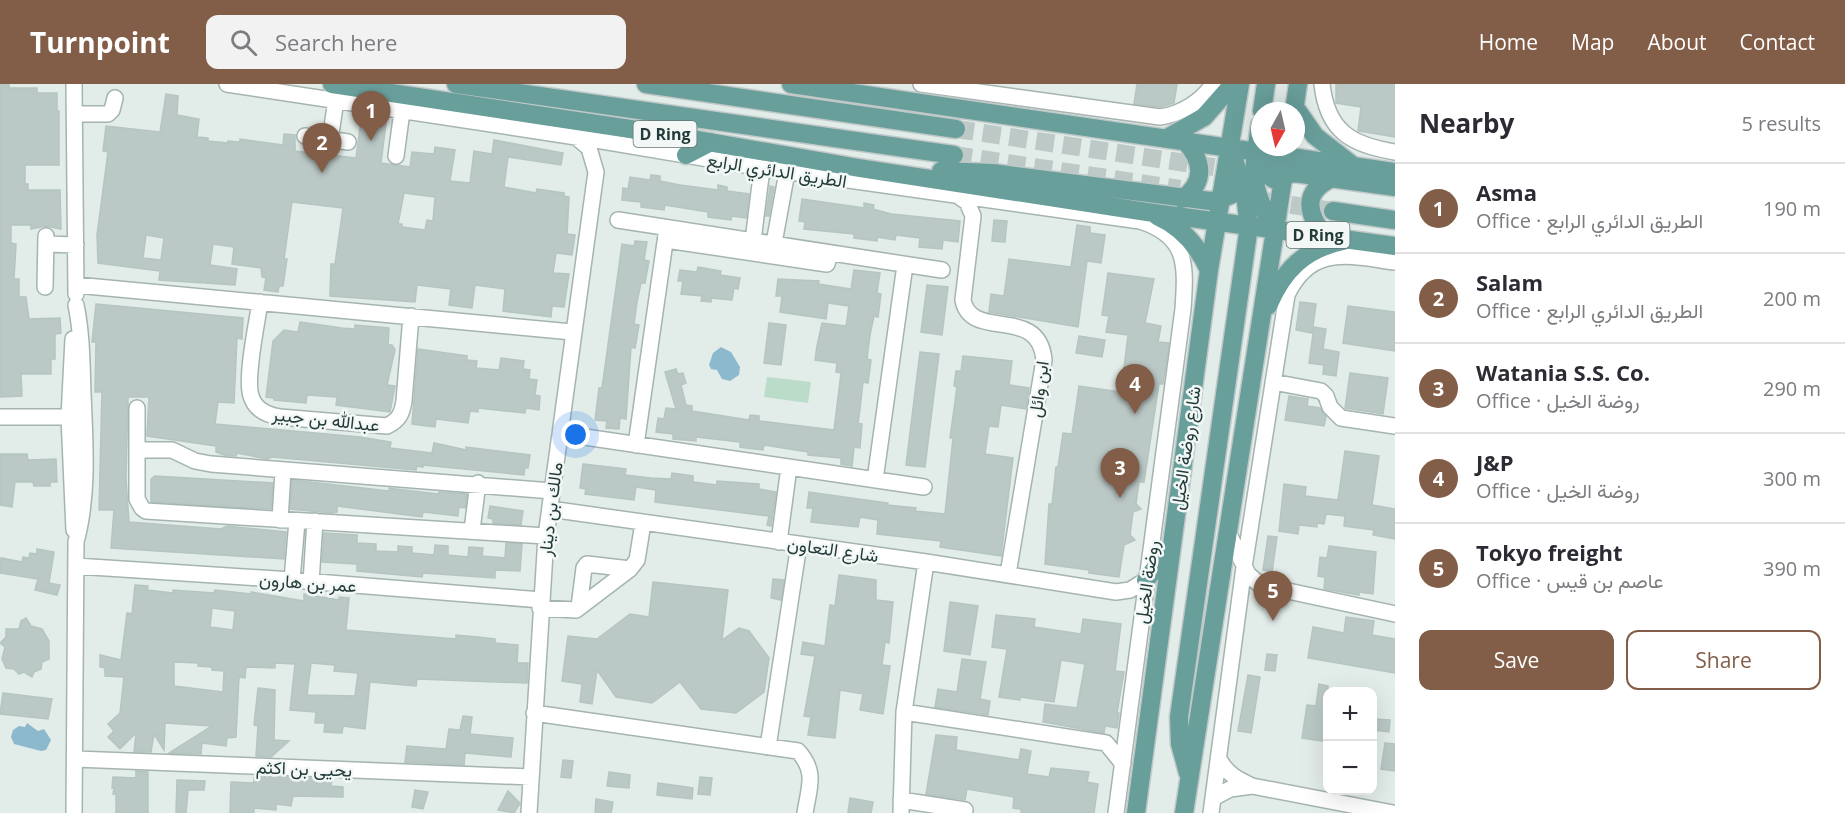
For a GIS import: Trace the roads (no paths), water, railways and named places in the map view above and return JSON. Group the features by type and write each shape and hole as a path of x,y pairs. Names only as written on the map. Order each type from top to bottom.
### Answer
{"main road":[{"name":"D Ring","path":"456,84 954,155"},
{"path":"646,84 956,129"},
{"path":"791,84 1251,151"},
{"path":"1176,140 1203,117 1233,84"},
{"name":"شارع روضة الخيل","path":"1136,813 1209,270 1240,84"},
{"path":"1263,102 1266,84"},
{"path":"1295,102 1298,84"},
{"name":"D Ring","path":"334,92 711,142 1147,212 1395,246"},
{"path":"1305,123 1315,136 1355,167"},
{"path":"1176,140 1199,160 1198,183 1182,199"},
{"path":"686,155 711,142"},
{"path":"1230,148 1249,188 1274,229"},
{"path":"1190,778 1182,752 1179,717 1249,226 1249,188 1255,156"},
{"path":"1216,221 1283,156"},
{"path":"1184,813 1286,156"},
{"path":"1305,156 1355,167 1395,172"},
{"path":"838,164 855,182"},
{"path":"909,175 967,170 1182,199 1220,200 1283,175 1294,173 1395,194"},
{"path":"1324,236 1311,214 1310,203 1314,192 1322,183 1395,187"},
{"name":"D Ring","path":"1333,211 1395,220"},
{"path":"1147,212 1185,234 1199,251 1209,270"},
{"path":"1259,324 1284,274 1298,261 1328,244 1363,241"},
{"path":"1146,580 1172,545"}],"street":[{"name":"الطريق الدائري الرابع","path":"227,84 334,92 402,111 622,144 787,172 1140,221 1167,234 1178,246"},
{"path":"921,84 994,89 1147,116 1171,115 1180,112 1199,100 1213,84"},
{"path":"1322,84 1323,98 1334,124 1360,144 1395,152"},
{"path":"74,813 76,542 71,501 76,417 76,87"},
{"path":"994,89 1015,115"},
{"path":"330,140 334,92"},
{"path":"76,114 108,114 112,110 115,98"},
{"path":"396,156 402,111"},
{"path":"305,136 348,142"},
{"path":"576,137 589,148 596,172"},
{"path":"596,172 603,158 622,144"},
{"path":"753,241 762,168"},
{"name":"مالك بن دينار","path":"529,813 540,604 546,536 572,332 596,172"},
{"path":"774,243 787,172"},
{"path":"958,196 971,207 973,221"},
{"path":"973,221 980,208 990,200"},
{"path":"618,220 666,234 827,264 830,253"},
{"name":"ابن وائل","path":"973,221 963,300 967,312 978,320 1022,328 1039,340 1043,349 1044,360 1008,574"},
{"path":"666,234 774,243 942,270"},
{"path":"636,445 666,234"},
{"path":"45,287 46,240 76,244"},
{"name":"روضة الخيل","path":"1116,813 1183,309 1185,265 1178,246"},
{"path":"1212,806 1244,567 1287,295 1294,279 1310,265 1326,257 1343,255 1395,262"},
{"path":"875,480 905,265"},
{"path":"76,285 572,332"},
{"name":"عبدالله بن جبير","path":"260,302 249,380 250,396 256,407 266,414 280,417 387,426 397,420 404,401 411,316"},
{"path":"1273,382 1321,391 1326,396 1333,412 1346,420 1395,426"},
{"path":"137,408 137,499 146,511 546,536"},
{"path":"0,417 76,417"},
{"path":"585,437 924,487"},
{"path":"137,450 167,449 203,463 283,471 552,491"},
{"path":"779,542 789,467"},
{"path":"280,520 283,471"},
{"path":"476,530 482,484"},
{"name":"شارع التعاون","path":"550,509 1008,574 1116,592"},
{"path":"292,580 297,520"},
{"path":"311,582 315,521"},
{"path":"579,607 630,569 637,560 643,523"},
{"path":"1229,534 1244,567 1253,580 1267,589"},
{"path":"768,747 799,544"},
{"path":"926,562 904,712 901,807 965,810"},
{"path":"579,607 584,568 587,564 630,569"},
{"name":"عمر بن هارون","path":"76,566 292,580 540,604 568,611 579,607"},
{"path":"1116,592 1130,590 1146,580"},
{"path":"1240,599 1253,591 1267,589 1395,614"},
{"path":"1116,592 1130,602 1141,624"},
{"path":"904,712 1106,743 1123,764"},
{"path":"534,713 798,751 808,762 811,776 805,813"},
{"path":"1106,743 1129,726"},
{"name":"يحيى بن اكثم","path":"76,759 531,777"},
{"path":"1219,759 1225,770 1234,778 1252,786 1394,813"},
{"path":"1212,806 1230,789 1252,786"}],"water":[{"path":"721,347 731,352 740,367 739,375 730,381 722,379 717,370 711,369 709,365 713,353"},
{"path":"27,723 38,731 44,729 51,740 46,750 41,751 14,744 11,737 13,730 19,726 25,727"}],"tunnel":[{"path":"956,129 1240,171"},
{"path":"954,155 1180,189"},
{"path":"1264,201 1333,211"}],"place":[{"name":"Asma","path":"371,141"},
{"name":"Salam","path":"322,173"},
{"name":"J&P","path":"1135,414"},
{"name":"Watania S.S. Co.","path":"1120,498"},
{"name":"Tokyo freight","path":"1273,621"}]}
